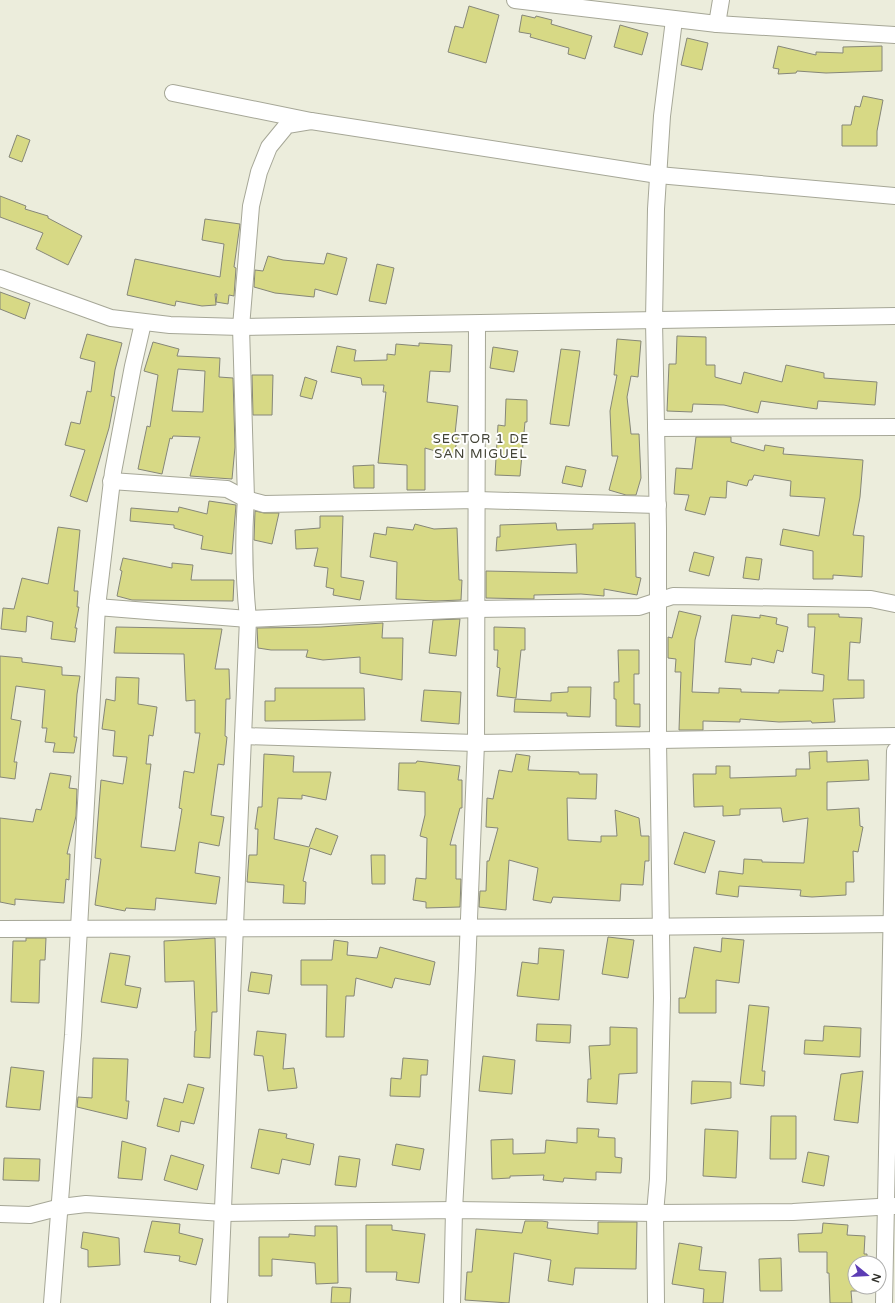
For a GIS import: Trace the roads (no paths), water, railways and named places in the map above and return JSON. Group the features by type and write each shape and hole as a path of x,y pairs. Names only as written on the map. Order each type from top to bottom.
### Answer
{"street":[{"path":"515,0 717,24 895,35"},
{"path":"717,24 721,0"},
{"path":"656,1303 656,1213 662,998 662,927 658,741 658,505 654,321 658,175 662,116 674,20"},
{"path":"173,93 311,120 658,175 895,196"},
{"path":"219,1303 248,619 245,588 244,527 246,499 241,327 251,206 259,172 269,147 287,125 311,120"},
{"path":"0,278 111,318 143,323 241,327 895,316"},
{"path":"52,1303 56,1243 61,1207 79,929 97,607 112,481 132,366 143,323"},
{"path":"452,1303 454,1210 476,743 478,324"},
{"path":"656,428 895,427"},
{"path":"112,481 227,489 246,499 264,504 477,500 658,505"},
{"path":"97,607 248,619 476,609 639,607 673,596 871,600 895,604"},
{"path":"243,736 476,743 895,736"},
{"path":"884,1303 890,1206 895,751"},
{"path":"0,929 662,927 893,924"},
{"path":"0,1214 30,1215 61,1207 86,1204 222,1213 454,1210 656,1213 793,1212 890,1206"}],"district":[{"name":"SECTOR 1 DE SAN MIGUEL","path":"481,446"}]}
